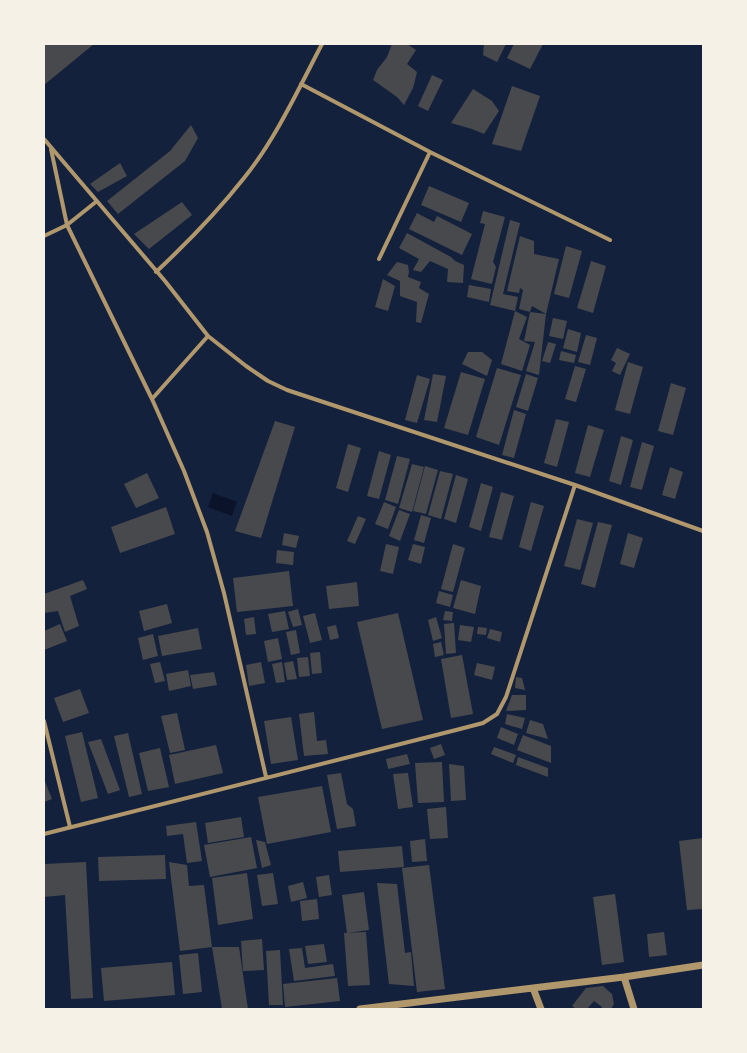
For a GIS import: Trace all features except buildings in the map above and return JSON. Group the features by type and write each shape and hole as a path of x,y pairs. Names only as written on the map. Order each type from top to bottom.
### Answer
{"street":[{"path":"156,272 182,248 244,178 272,136 322,44"},
{"path":"301,84 430,152 610,240"},
{"path":"44,140 165,281 208,336 268,381 287,390 575,485 703,531"},
{"path":"50,147 67,225 152,399 184,471 207,532 224,593 266,777"},
{"path":"379,259 430,152"},
{"path":"44,236 67,225 97,201"},
{"path":"152,399 208,336"},
{"path":"44,834 483,723 497,714 506,697 575,485"},
{"path":"44,721 70,827"},
{"path":"360,1009 624,977 703,965"},
{"path":"624,977 634,1009"},
{"path":"533,988 541,1009"}],"water":[{"path":"213,493 237,502 232,516 208,507"}]}
